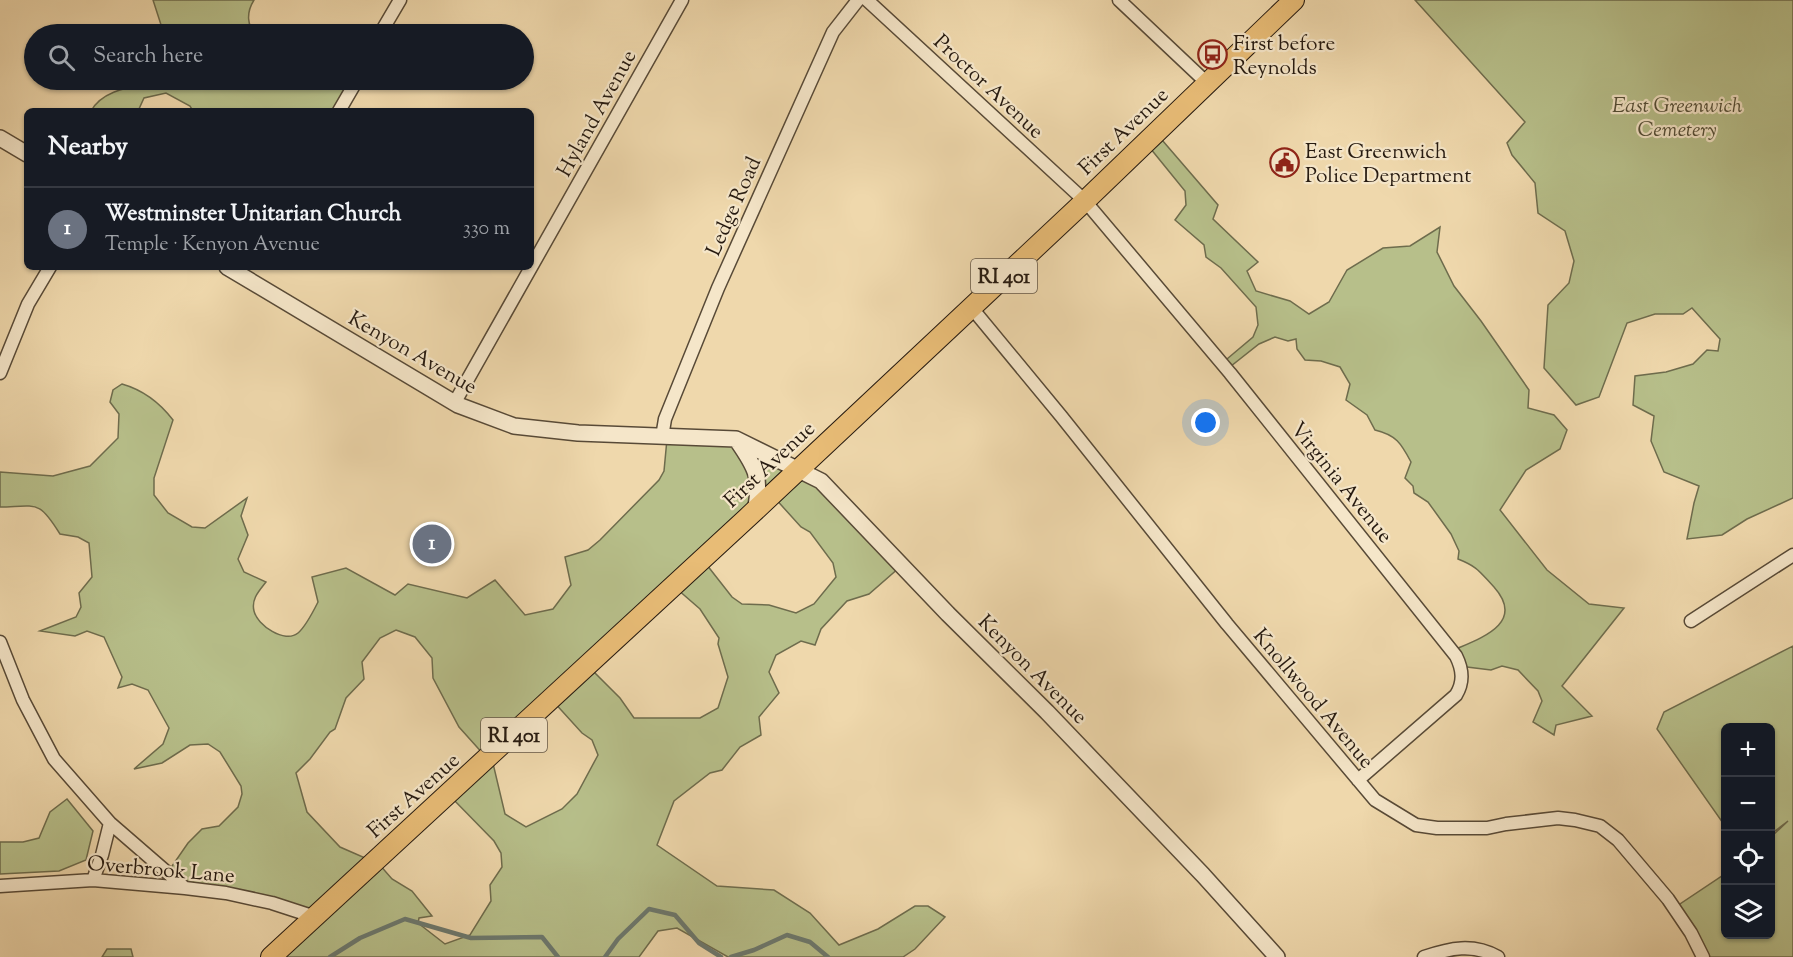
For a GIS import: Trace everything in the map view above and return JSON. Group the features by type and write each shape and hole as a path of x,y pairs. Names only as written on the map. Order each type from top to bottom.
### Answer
{"main road":[{"name":"First Avenue","path":"271,957 755,511 1085,201 1294,0"}],"street":[{"path":"386,24 400,0"},
{"name":"Hyland Avenue","path":"534,262 682,0"},
{"name":"Ledge Road","path":"662,437 669,408 718,288 767,178 833,32 858,0"},
{"name":"Proctor Avenue","path":"867,0 1085,201"},
{"path":"1119,0 1207,83"},
{"path":"341,108 351,90"},
{"path":"0,138 24,152"},
{"name":"Virginia Avenue","path":"1085,201 1230,373 1461,664 1462,681 1456,696 1358,780"},
{"path":"0,373 28,304 48,270"},
{"name":"Kenyon Avenue","path":"239,270 455,402 514,426 578,433 736,439 821,481 1071,737 1203,875 1277,957"},
{"name":"Hyland Avenue","path":"455,402 530,270"},
{"name":"Knollwood Avenue","path":"971,307 1234,633 1375,801 1416,825 1443,829 1467,830 1558,818 1600,826 1618,840 1668,899 1691,933 1703,957"},
{"path":"736,439 754,465 759,492 755,511"},
{"path":"1691,621 1793,555"},
{"path":"0,642 23,700 54,759 110,823 185,888"},
{"path":"93,880 110,823"},
{"name":"Overbrook Lane","path":"0,886 93,880 185,888 226,893 272,903 315,917"},
{"path":"1424,957 1464,947 1484,949 1498,957"}],"green space":[{"path":"153,0 254,0 250,9 249,24 161,24"},
{"name":"East Greenwich Cemetery","path":"1415,0 1793,0 1793,498 1747,519 1722,535 1687,539 1699,486 1664,472 1651,441 1654,416 1633,405 1635,376 1666,372 1693,364 1707,350 1718,351 1720,339 1692,308 1683,314 1655,314 1627,323 1599,397 1576,405 1544,368 1548,305 1569,283 1574,261 1565,231 1538,213 1535,183 1512,155 1507,143 1525,122"},
{"path":"119,90 349,90 341,108 191,108 166,93 144,98 139,108 93,108 111,93"},
{"path":"1156,133 1218,205 1213,219 1258,262 1247,271 1256,291 1290,301 1309,314 1329,302 1347,270 1383,248 1410,246 1440,227 1437,252 1454,286 1529,390 1528,408 1554,415 1567,430 1560,449 1526,470 1500,510 1547,570 1589,604 1624,608 1562,686 1592,716 1556,725 1554,735 1533,722 1542,701 1538,691 1518,670 1502,666 1491,670 1459,666 1456,649 1497,627 1503,619 1505,610 1502,599 1478,570 1458,559 1459,551 1451,534 1428,502 1414,493 1413,486 1405,478 1411,462 1401,445 1388,434 1375,430 1367,415 1346,400 1350,384 1340,367 1321,361 1305,360 1297,349 1296,339 1288,341 1275,337 1259,344 1226,370 1221,364 1253,337 1258,325 1256,307 1221,268 1206,257 1204,245 1175,220 1186,205 1185,191 1146,143"},
{"path":"122,384 137,390 157,403 173,420 154,478 154,495 168,513 192,527 205,528 247,498 241,516 248,535 238,559 244,572 266,582 255,599 253,607 256,616 272,631 286,636 292,636 300,631 318,602 312,577 346,568 395,595 408,584 467,598 495,580 525,615 553,609 571,585 565,557 588,550 659,480 664,471 667,439 740,446 802,472 900,567 869,594 847,601 821,629 815,645 801,641 776,655 769,672 779,693 759,717 761,735 740,747 722,770 710,773 674,801 657,845 717,886 774,890 810,913 839,945 878,929 915,906 928,906 945,917 915,949 903,957 728,957 677,928 658,931 639,957 278,957 312,925 287,906 169,888 170,869 188,843 202,829 219,826 238,807 242,794 241,786 220,752 208,744 190,745 162,763 134,769 163,744 169,728 148,690 132,684 118,688 122,677 104,637 87,631 75,636 40,631 76,617 81,607 79,593 92,577 89,543 78,537 60,534 47,515 36,507 0,507 0,472 53,476 90,466 118,438 119,414 110,402 113,390","holes":["773,496 801,527 810,532 833,563 836,577 814,604 796,613 769,605 742,604 732,597 703,560","677,589 700,609 719,638 718,644 728,677 718,708 700,718 634,718 620,698 588,666","396,630 415,637 432,658 433,678 459,727 485,756 451,797 494,841 501,853 502,867 490,885 491,901 470,935 445,944 418,923 419,918 432,916 412,891 392,879 379,864 340,847 307,812 296,773 335,729 346,698 364,679 362,662 380,638","552,700 582,733 592,740 598,755 577,794 562,809 526,827 505,814 491,755"]},
{"path":"1793,646 1793,957 1701,957 1674,908 1721,877 1721,939 1775,939 1775,833 1788,821 1775,831 1775,723 1721,723 1721,820 1657,729 1664,712"},
{"path":"67,799 93,831 86,860 59,871 0,874 0,842 23,842 39,838 50,812"},
{"path":"107,949 131,949 133,957 102,957"}],"waterway":[{"path":"605,957 618,939 649,909 675,915 699,943 721,957"},
{"path":"330,957 360,938 405,919 471,938 542,937 558,957"},
{"path":"731,957 754,950 787,935 810,942 828,957"}],"place":[{"name":"First before Reynolds","path":"1212,55"},
{"name":"East Greenwich Police Department","path":"1284,163"},
{"name":"Westminster Unitarian Church","path":"432,544"}]}
